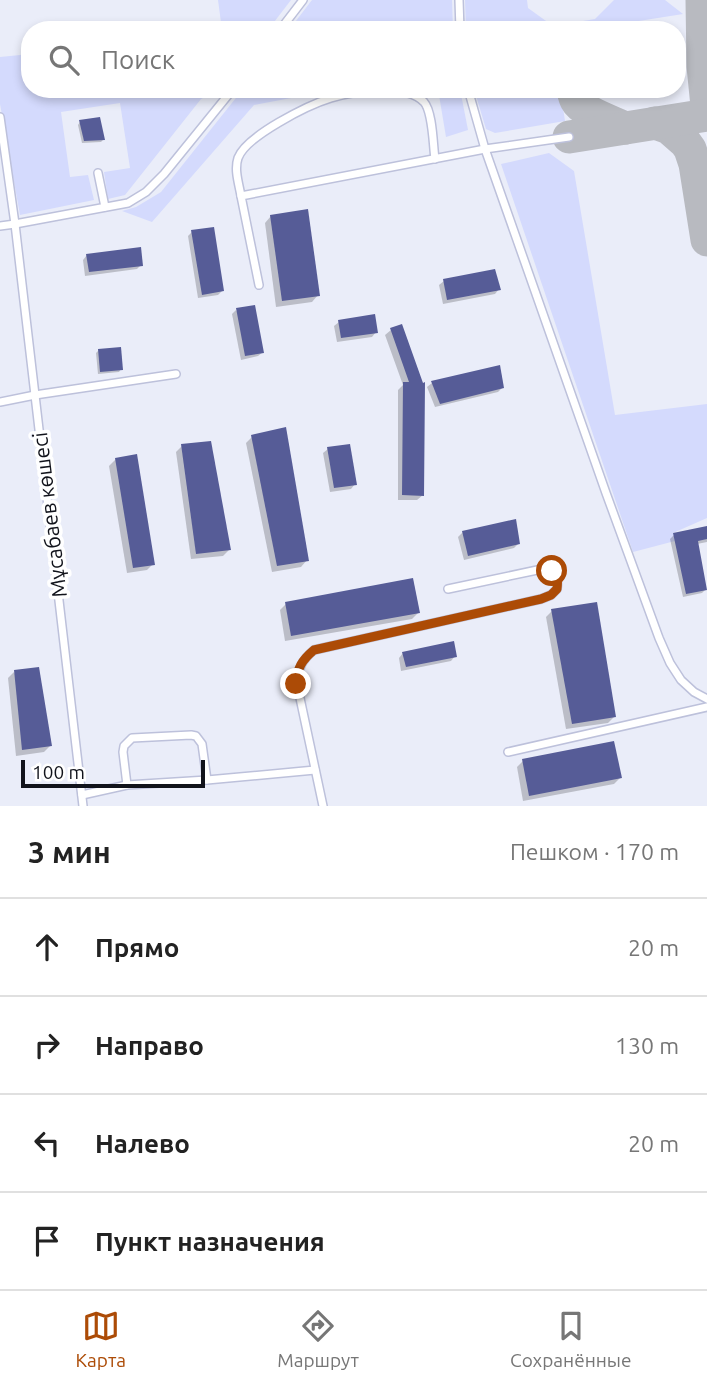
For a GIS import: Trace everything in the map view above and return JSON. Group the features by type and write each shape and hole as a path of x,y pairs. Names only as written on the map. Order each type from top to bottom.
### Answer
{"lane":[{"path":"287,21 303,0"},
{"path":"459,0 460,21"},
{"path":"0,226 128,203 146,192 164,174 226,98"},
{"path":"260,285 241,196 237,173 238,159 245,147 258,136 286,118 330,98"},
{"path":"419,98 428,108 435,159"},
{"path":"471,98 485,149 659,638 681,680 707,699"},
{"name":"Мұсабаев көшесі","path":"0,117 83,806"},
{"path":"241,196 485,149 569,137"},
{"path":"98,173 105,207"},
{"path":"0,402 176,374"},
{"path":"323,806 296,684 297,670 304,659 314,650 541,599 557,589 558,580 552,571 542,569 449,589"},
{"path":"508,752 707,706"},
{"path":"127,785 123,752 127,743 132,738 171,735 191,735 199,738 207,780"},
{"path":"82,795 127,785 315,770"}],"shaded area":[{"path":"0,0 707,0 707,806 0,806"},
{"path":"218,0 291,0 275,21 221,21"},
{"path":"312,0 452,0 453,21 296,21"},
{"path":"465,0 527,0 528,8 546,21 466,21"},
{"path":"614,0 665,0 683,14 639,21 583,21 595,19"},
{"path":"21,55 21,98 203,98 125,195 108,199 104,172 130,168 120,103 61,112 70,177 88,175 94,200 20,215 0,104 0,57"},
{"path":"236,98 291,98 254,105 152,222 122,211 136,207 161,192"},
{"path":"440,98 462,98 468,130 446,137"},
{"path":"477,98 561,98 565,121 495,133 486,129"},
{"path":"549,153 574,171 615,415 707,404 707,518 673,533 675,541 633,552 501,164"}],"building":[{"path":"100,117 105,140 84,141 79,120"},
{"path":"308,209 320,296 282,301 270,215"},
{"path":"214,227 224,291 202,295 191,230"},
{"path":"141,247 143,266 89,272 86,254"},
{"path":"495,269 501,290 447,300 443,279"},
{"path":"255,305 264,353 245,356 236,308"},
{"path":"375,314 378,333 341,338 338,320"},
{"path":"402,324 423,383 425,382 424,496 402,495 403,382 409,382 390,328"},
{"path":"121,347 123,370 100,372 98,349"},
{"path":"500,365 504,388 440,404 431,381"},
{"path":"286,427 309,561 277,566 251,435"},
{"path":"211,441 231,550 196,554 181,444"},
{"path":"350,444 357,485 334,488 327,447"},
{"path":"137,454 155,565 133,568 115,458"},
{"path":"516,519 520,544 468,556 462,531"},
{"path":"707,526 707,539 698,541 707,590 686,594 673,533"},
{"path":"413,578 420,613 291,636 285,602"},
{"path":"597,602 616,717 572,724 551,609"},
{"path":"454,641 457,657 406,667 402,652"},
{"path":"39,667 52,746 22,750 14,670"},
{"path":"614,741 622,778 529,796 522,759"}],"taxiway":[{"path":"702,0 703,66 707,106"},
{"path":"576,98 584,109 625,128"},
{"path":"569,137 707,115"},
{"path":"655,123 669,128 690,149 695,164 707,240"}],"route":[{"path":"296,684 297,670 314,650 541,599 557,589 558,580 552,571"}]}
